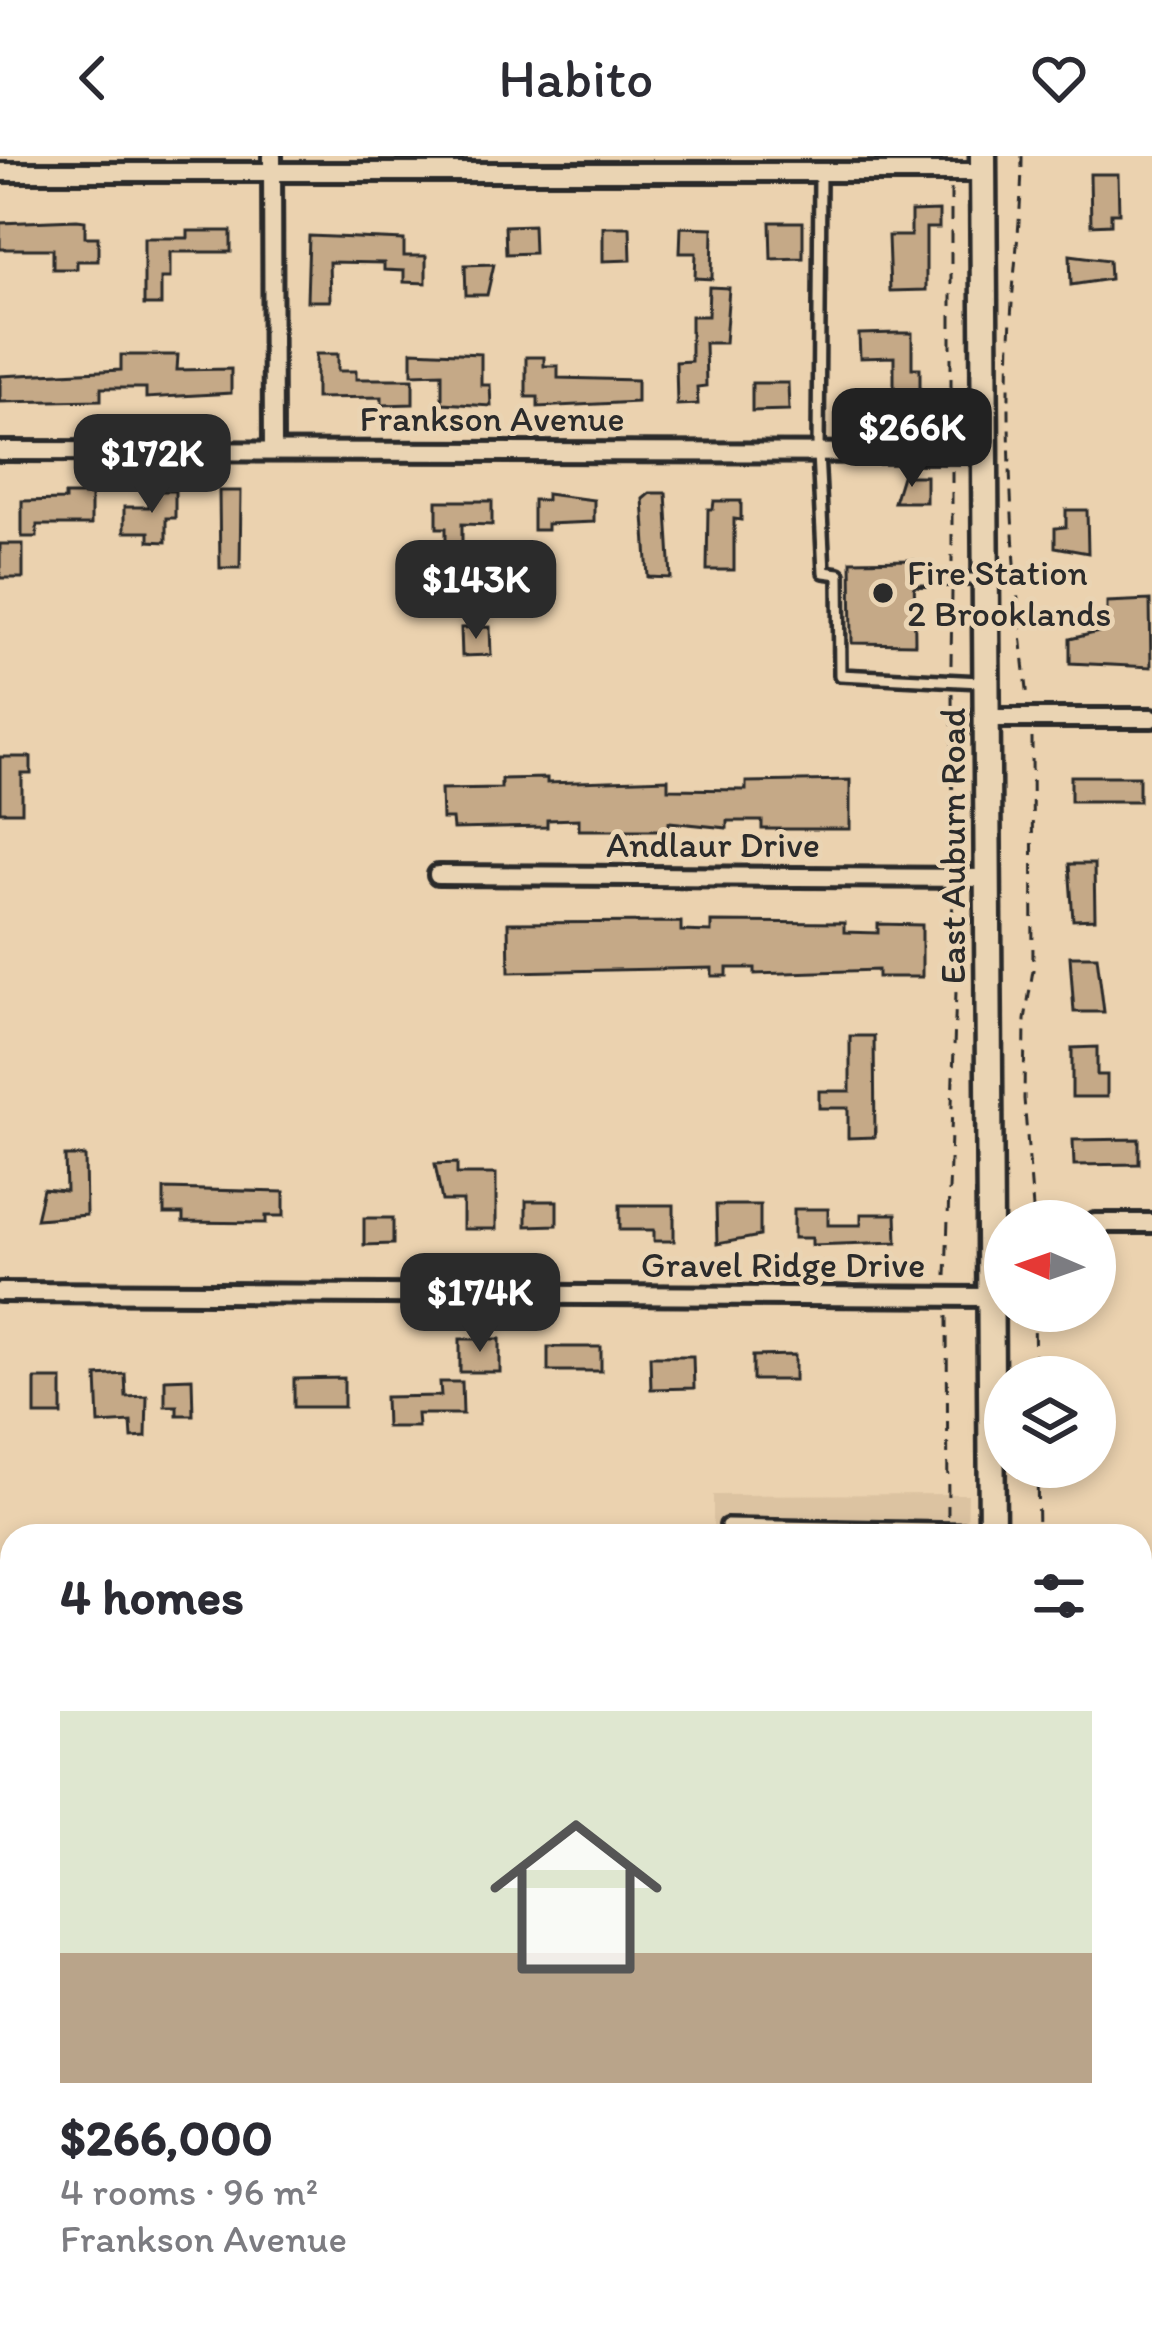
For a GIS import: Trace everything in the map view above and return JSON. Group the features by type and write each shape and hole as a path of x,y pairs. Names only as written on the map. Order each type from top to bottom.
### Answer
{"main road":[{"name":"East Auburn Road","path":"983,164 988,878 996,1200"},
{"name":"East Auburn Road","path":"991,1332 992,1524"}],"street":[{"path":"0,172 272,164 820,172 983,164"},
{"path":"272,164 273,450"},
{"name":"Frankson Avenue","path":"0,451 984,453"},
{"path":"987,718 1152,718"},
{"name":"Andlaur Drive","path":"438,875 988,878"},
{"path":"1116,1223 1152,1223"},
{"name":"Gravel Ridge Drive","path":"0,1292 984,1297"}],"lane":[{"path":"820,172 818,453 824,572 839,574 840,675 987,682"},
{"path":"919,579 986,579"}],"path":[{"path":"1022,156 1022,230 1010,336 1011,559 1028,701"},
{"path":"951,192 951,434"},
{"path":"951,487 952,470"},
{"path":"1032,733 1033,970 1024,1099 1032,1200"},
{"path":"952,862 954,844"},
{"path":"946,1275 956,973 952,893"},
{"path":"947,1310 948,1517"},
{"path":"1037,1488 1038,1524"}],"shaded area":[{"path":"968,1494 967,1524 713,1524 713,1495"}],"building":[{"path":"1090,174 1118,174 1119,213 1111,213 1111,224 1091,225"},
{"path":"939,211 939,228 926,228 926,290 890,291 888,236 911,236 911,212"},
{"path":"85,221 85,237 98,237 98,261 77,261 77,269 53,269 53,249 0,249 0,223"},
{"path":"770,222 803,222 803,258 771,259"},
{"path":"533,225 534,253 506,254 505,226"},
{"path":"603,227 630,227 631,260 603,261"},
{"path":"681,227 713,228 712,279 695,278 696,253 680,253"},
{"path":"188,231 231,231 231,252 170,252 170,278 161,278 161,305 144,305 144,238 188,238"},
{"path":"309,236 404,240 404,256 426,256 426,283 404,282 404,271 384,270 384,263 329,262 330,301 307,301"},
{"path":"1070,255 1109,260 1110,279 1071,285"},
{"path":"494,264 487,295 466,295 465,265"},
{"path":"709,287 729,288 725,343 705,343 706,386 697,387 698,404 677,405 676,362 691,361 691,316 708,316"},
{"path":"912,333 912,368 920,368 920,394 894,394 894,357 860,358 859,334"},
{"path":"412,351 481,354 481,385 490,385 491,406 442,403 442,373 412,374"},
{"path":"316,354 338,354 338,371 356,371 356,379 413,379 413,404 382,405 382,397 316,398"},
{"path":"121,355 178,355 177,370 231,369 231,393 146,398 146,388 101,388 101,400 0,402 0,376 121,370"},
{"path":"526,357 544,357 544,366 558,366 558,378 637,380 637,402 538,407 538,397 526,397"},
{"path":"752,383 788,383 789,410 752,411"},
{"path":"902,476 926,476 926,502 894,502"},
{"path":"149,491 175,491 175,518 166,518 166,542 149,541 149,532 124,532 124,507 149,507"},
{"path":"219,491 241,491 240,568 220,568"},
{"path":"650,493 666,493 671,578 648,577 643,499"},
{"path":"546,494 594,500 594,522 547,524 547,530 533,530 533,500 546,500"},
{"path":"65,495 91,495 91,525 37,525 37,537 22,537 22,501 65,500"},
{"path":"437,501 492,501 492,525 462,524 462,554 446,554 446,528 437,528"},
{"path":"714,501 741,501 741,520 734,519 734,570 707,570 708,509 713,509"},
{"path":"1066,510 1087,510 1088,553 1055,547 1055,528 1066,527"},
{"path":"0,544 23,544 23,578 0,578"},
{"name":"Fire Station 2 Brooklands","path":"914,560 915,644 852,643 851,561"},
{"path":"1150,600 1151,667 1070,663 1070,639 1107,630 1107,602"},
{"path":"490,627 491,655 462,656 461,628"},
{"path":"0,757 31,757 31,774 22,774 22,812 0,812"},
{"path":"1071,776 1139,776 1139,801 1071,801"},
{"path":"547,778 547,783 668,779 668,789 746,790 746,782 850,780 850,829 762,829 762,821 727,821 727,828 669,822 669,830 579,830 579,819 547,820 547,827 453,829 452,819 442,819 441,789 501,788 501,779"},
{"path":"1069,864 1094,864 1095,919 1073,920"},
{"path":"681,922 681,931 711,932 711,922 844,923 844,932 878,933 878,924 922,925 922,977 878,977 878,970 755,974 755,968 727,968 727,976 712,976 712,968 509,972 508,923"},
{"path":"1070,956 1097,956 1104,1012 1074,1012"},
{"path":"850,1036 874,1036 875,1137 848,1138 848,1108 819,1108 819,1091 850,1091"},
{"path":"1097,1047 1097,1075 1107,1075 1107,1097 1072,1097 1072,1048"},
{"path":"1139,1139 1139,1164 1074,1165 1073,1140"},
{"path":"65,1156 85,1156 86,1215 36,1219 43,1189 66,1191"},
{"path":"457,1163 457,1174 496,1174 496,1229 463,1229 463,1201 442,1201 435,1164"},
{"path":"164,1189 284,1192 284,1216 266,1216 266,1223 183,1222 183,1214 164,1214"},
{"path":"526,1201 557,1201 557,1225 526,1226"},
{"path":"620,1205 674,1205 674,1241 654,1241 654,1230 620,1230"},
{"path":"716,1205 760,1205 760,1236 717,1244"},
{"path":"794,1209 828,1209 828,1225 861,1225 861,1214 896,1214 897,1242 812,1245 812,1238 794,1238"},
{"path":"364,1218 393,1218 393,1244 364,1245"},
{"path":"460,1339 500,1339 500,1372 460,1372"},
{"path":"548,1347 601,1347 601,1371 548,1371"},
{"path":"795,1355 795,1380 753,1380 753,1356"},
{"path":"650,1356 693,1356 694,1388 651,1389"},
{"path":"125,1374 126,1397 147,1396 146,1437 132,1438 131,1422 99,1424 97,1376"},
{"path":"192,1378 193,1415 177,1415 177,1406 165,1406 165,1379"},
{"path":"344,1378 344,1407 294,1407 294,1379"},
{"path":"35,1379 62,1379 62,1415 35,1415"},
{"path":"440,1382 462,1382 463,1414 417,1414 418,1427 386,1427 385,1397 441,1396"}],"place":[{"name":"Fire Station 2 Brooklands","path":"883,593"}]}
